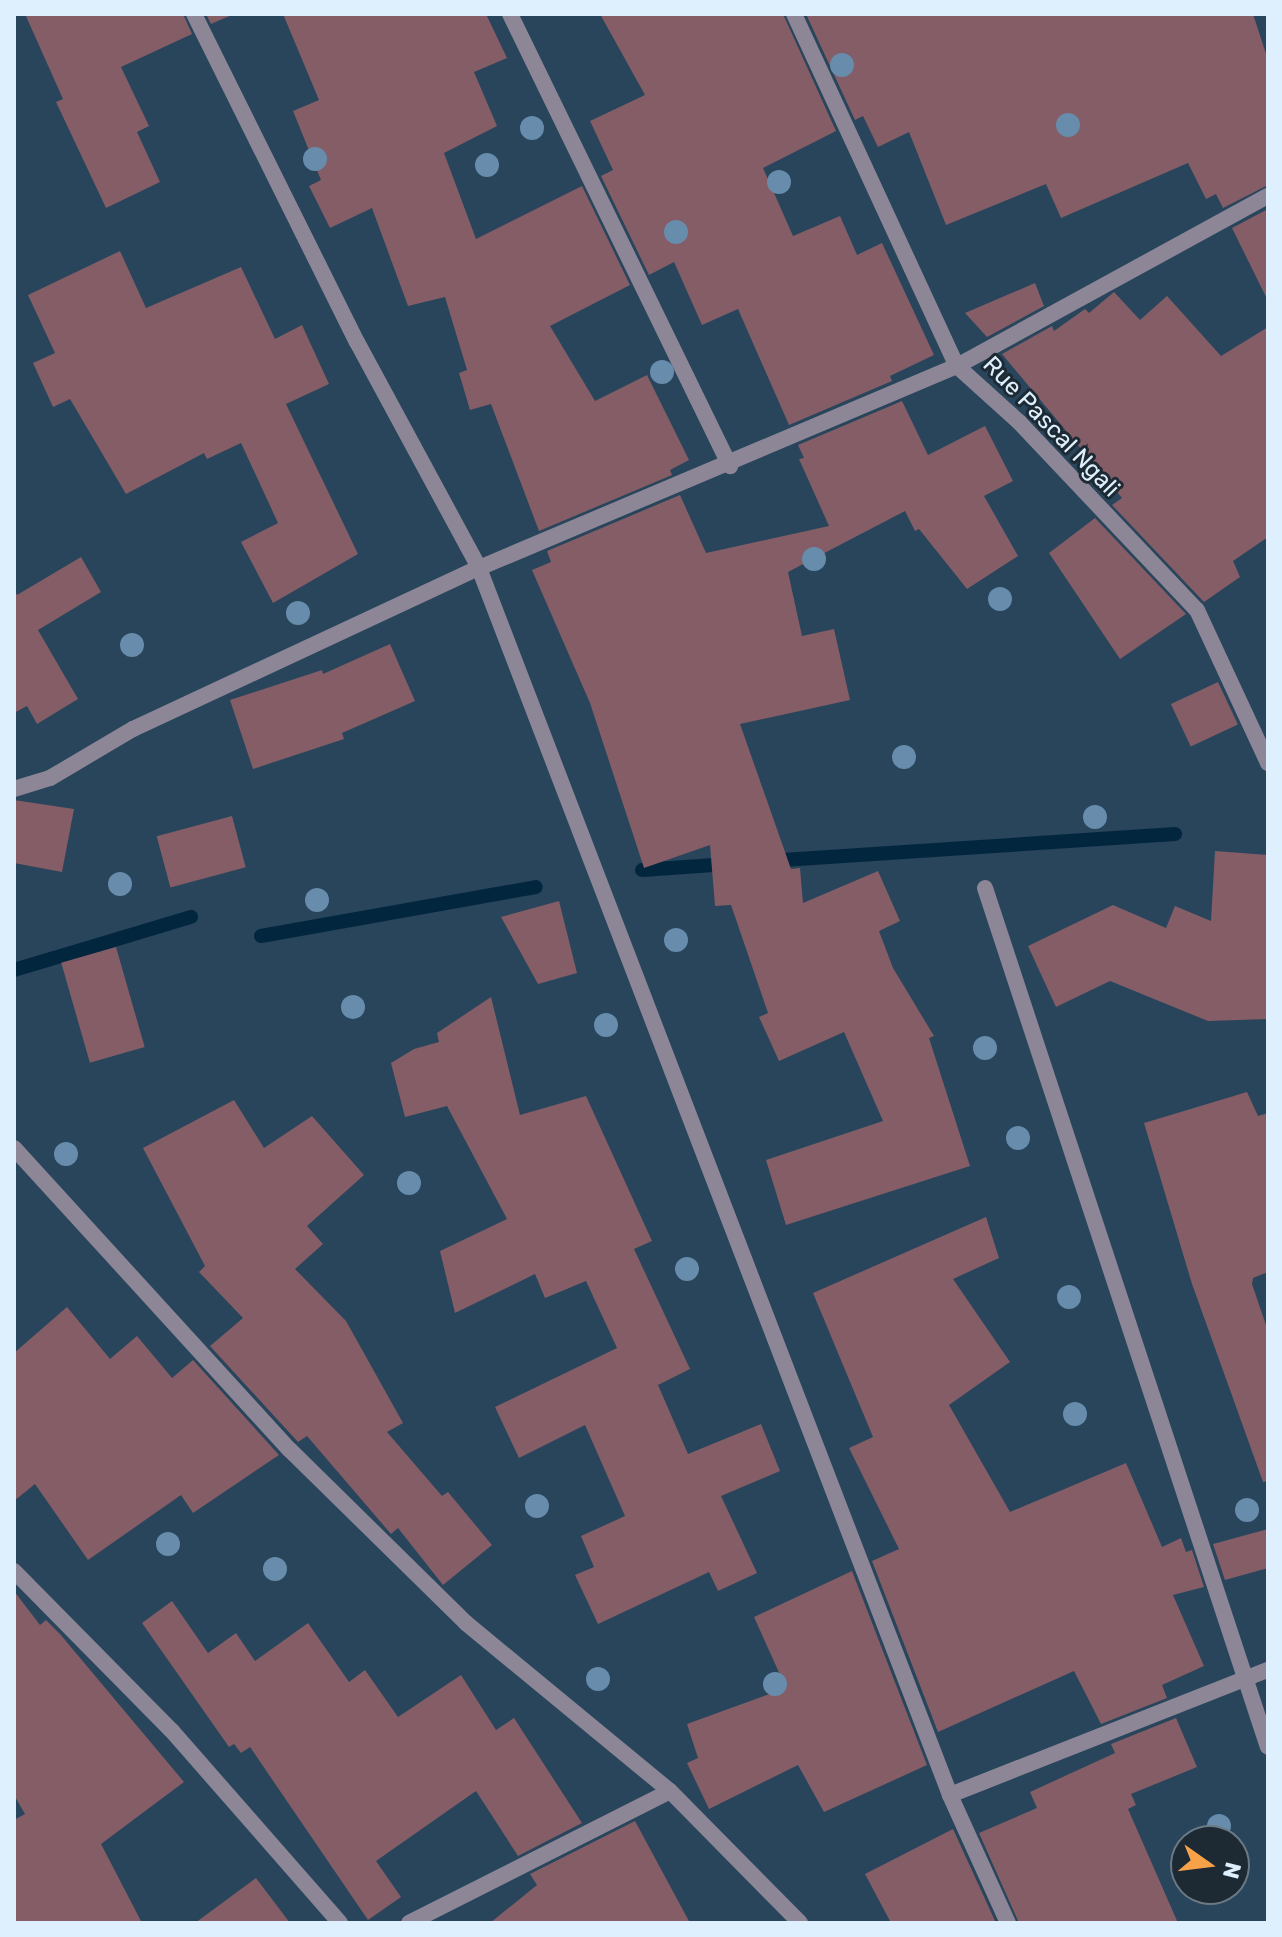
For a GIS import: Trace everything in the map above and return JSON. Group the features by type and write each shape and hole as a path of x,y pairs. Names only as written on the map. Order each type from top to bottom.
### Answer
{"street":[{"path":"194,14 357,342 479,568 950,1795 1008,1923"},
{"path":"510,14 730,466"},
{"name":"Rue Pascal Ngali","path":"794,14 957,366 1019,422 1197,610 1268,763"},
{"path":"14,789 50,778 133,729 479,568 730,466 957,366 1268,196"},
{"path":"985,888 1268,1747"},
{"path":"14,1148 290,1450 466,1623 670,1791 800,1923"},
{"path":"14,1571 172,1731 340,1923"},
{"path":"950,1795 1268,1670"},
{"path":"409,1923 670,1791"}],"building":[{"path":"25,14 183,14 192,34 121,67 149,126 137,132 160,182 106,208 56,102 63,99"},
{"path":"206,14 234,14 211,24"},
{"path":"283,14 486,14 507,58 474,72 497,126 444,153 476,239 582,186 630,285 550,326 595,401 647,375 689,460 670,470 672,475 539,531 491,404 470,410 459,373 467,370 445,297 408,306 372,208 330,228 309,186 321,180 293,111 319,100"},
{"path":"600,14 783,14 836,131 763,168 793,236 840,216 857,255 882,243 934,355 890,376 892,381 789,425 738,309 702,325 674,262 649,275 601,176 613,170 590,121 645,95"},
{"path":"806,14 1253,14 1268,60 1268,185 1223,208 1216,194 1206,199 1188,163 1061,218 1046,184 946,225 909,132 878,147 863,116 855,120"},
{"path":"1268,209 1268,301 1232,228"},
{"path":"120,251 146,308 241,267 275,339 302,325 329,384 286,404 358,554 273,603 241,542 278,523 241,443 207,459 204,453 126,494 70,399 53,407 33,363 55,353 28,295"},
{"path":"1035,283 1044,306 987,337 965,313"},
{"path":"1114,292 1140,320 1167,296 1221,356 1268,327 1268,537 1233,561 1240,577 1204,602 1112,505 1122,498 1002,354 1052,326 1054,331 1085,309 1089,313"},
{"path":"902,401 928,455 985,426 1013,481 984,496 1018,556 967,589 919,529 915,531 905,511 788,572 802,636 834,629 850,700 740,724 791,869 800,868 803,903 878,871 900,921 879,931 893,968 934,1036 929,1038 970,1166 786,1225 766,1160 883,1121 844,1032 779,1061 759,1017 768,1013 731,905 715,906 710,845 644,868 590,703 532,570 551,562 547,551 680,495 706,553 829,526 799,459 804,458 798,445"},
{"path":"1095,518 1186,614 1120,659 1049,553"},
{"path":"81,557 101,592 38,630 78,699 37,724 27,706 14,713 14,589 17,595"},
{"path":"390,644 415,701 342,733 344,739 253,769 230,700 322,670 323,674"},
{"path":"1218,682 1238,725 1191,747 1171,704"},
{"path":"14,800 74,809 62,872 14,863"},
{"path":"232,816 246,867 170,887 157,836"},
{"path":"1215,851 1268,855 1268,1019 1208,1021 1110,981 1056,1007 1028,946 1113,905 1166,928 1175,906 1211,921"},
{"path":"559,901 577,973 538,984 501,917"},
{"path":"116,947 145,1047 90,1063 61,963"},
{"path":"491,997 520,1115 586,1096 652,1241 634,1249 690,1369 658,1385 688,1454 761,1424 780,1471 721,1496 757,1573 718,1591 709,1572 598,1624 575,1575 594,1567 581,1536 625,1516 585,1425 519,1458 495,1407 617,1348 586,1281 545,1298 535,1274 455,1313 440,1251 507,1219 447,1106 405,1117 391,1063 414,1049 439,1042 437,1033"},
{"path":"1247,1092 1258,1116 1268,1113 1268,1272 1253,1278 1252,1284 1268,1331 1268,1481 1263,1482 1192,1284 1144,1123"},
{"path":"234,1100 264,1148 312,1116 364,1175 307,1226 323,1244 295,1269 346,1321 403,1423 387,1432 442,1496 448,1492 492,1545 443,1585 398,1528 391,1534 307,1436 298,1442 210,1346 243,1318 199,1272 205,1266 143,1148"},
{"path":"986,1217 999,1258 953,1279 1010,1362 949,1405 1010,1512 1126,1463 1162,1547 1181,1538 1186,1552 1192,1550 1204,1587 1173,1595 1204,1666 1162,1685 1167,1698 1101,1724 1074,1671 938,1732 872,1561 899,1549 849,1448 873,1437 813,1293"},
{"path":"67,1307 110,1359 137,1336 172,1378 193,1360 279,1455 193,1513 181,1495 88,1560 35,1484 14,1501 14,1353"},
{"path":"1268,1529 1268,1568 1225,1580 1213,1544"},
{"path":"852,1571 927,1765 824,1812 798,1765 709,1809 687,1763 698,1758 687,1724 786,1688 754,1617"},
{"path":"14,1591 40,1625 46,1620 60,1634 184,1782 101,1844 142,1923 14,1923 14,1820 25,1814 14,1795"},
{"path":"172,1601 208,1653 236,1633 255,1661 308,1623 349,1682 365,1670 398,1717 461,1675 496,1730 514,1718 582,1823 518,1856 476,1791 376,1861 401,1897 368,1920 250,1747 241,1753 234,1744 229,1747 142,1623"},
{"path":"1176,1718 1197,1767 1131,1794 1136,1805 1128,1809 1178,1923 1019,1923 979,1833 1037,1808 1030,1792 1115,1753 1111,1744"},
{"path":"635,1821 690,1923 490,1923 537,1885 530,1874"},
{"path":"953,1829 996,1923 891,1923 865,1874"},
{"path":"256,1878 290,1923 195,1923"}],"waterway":[{"path":"768,861 1175,834"},
{"path":"642,870 728,864"},
{"path":"261,936 536,887"},
{"path":"14,970 191,917"}]}
